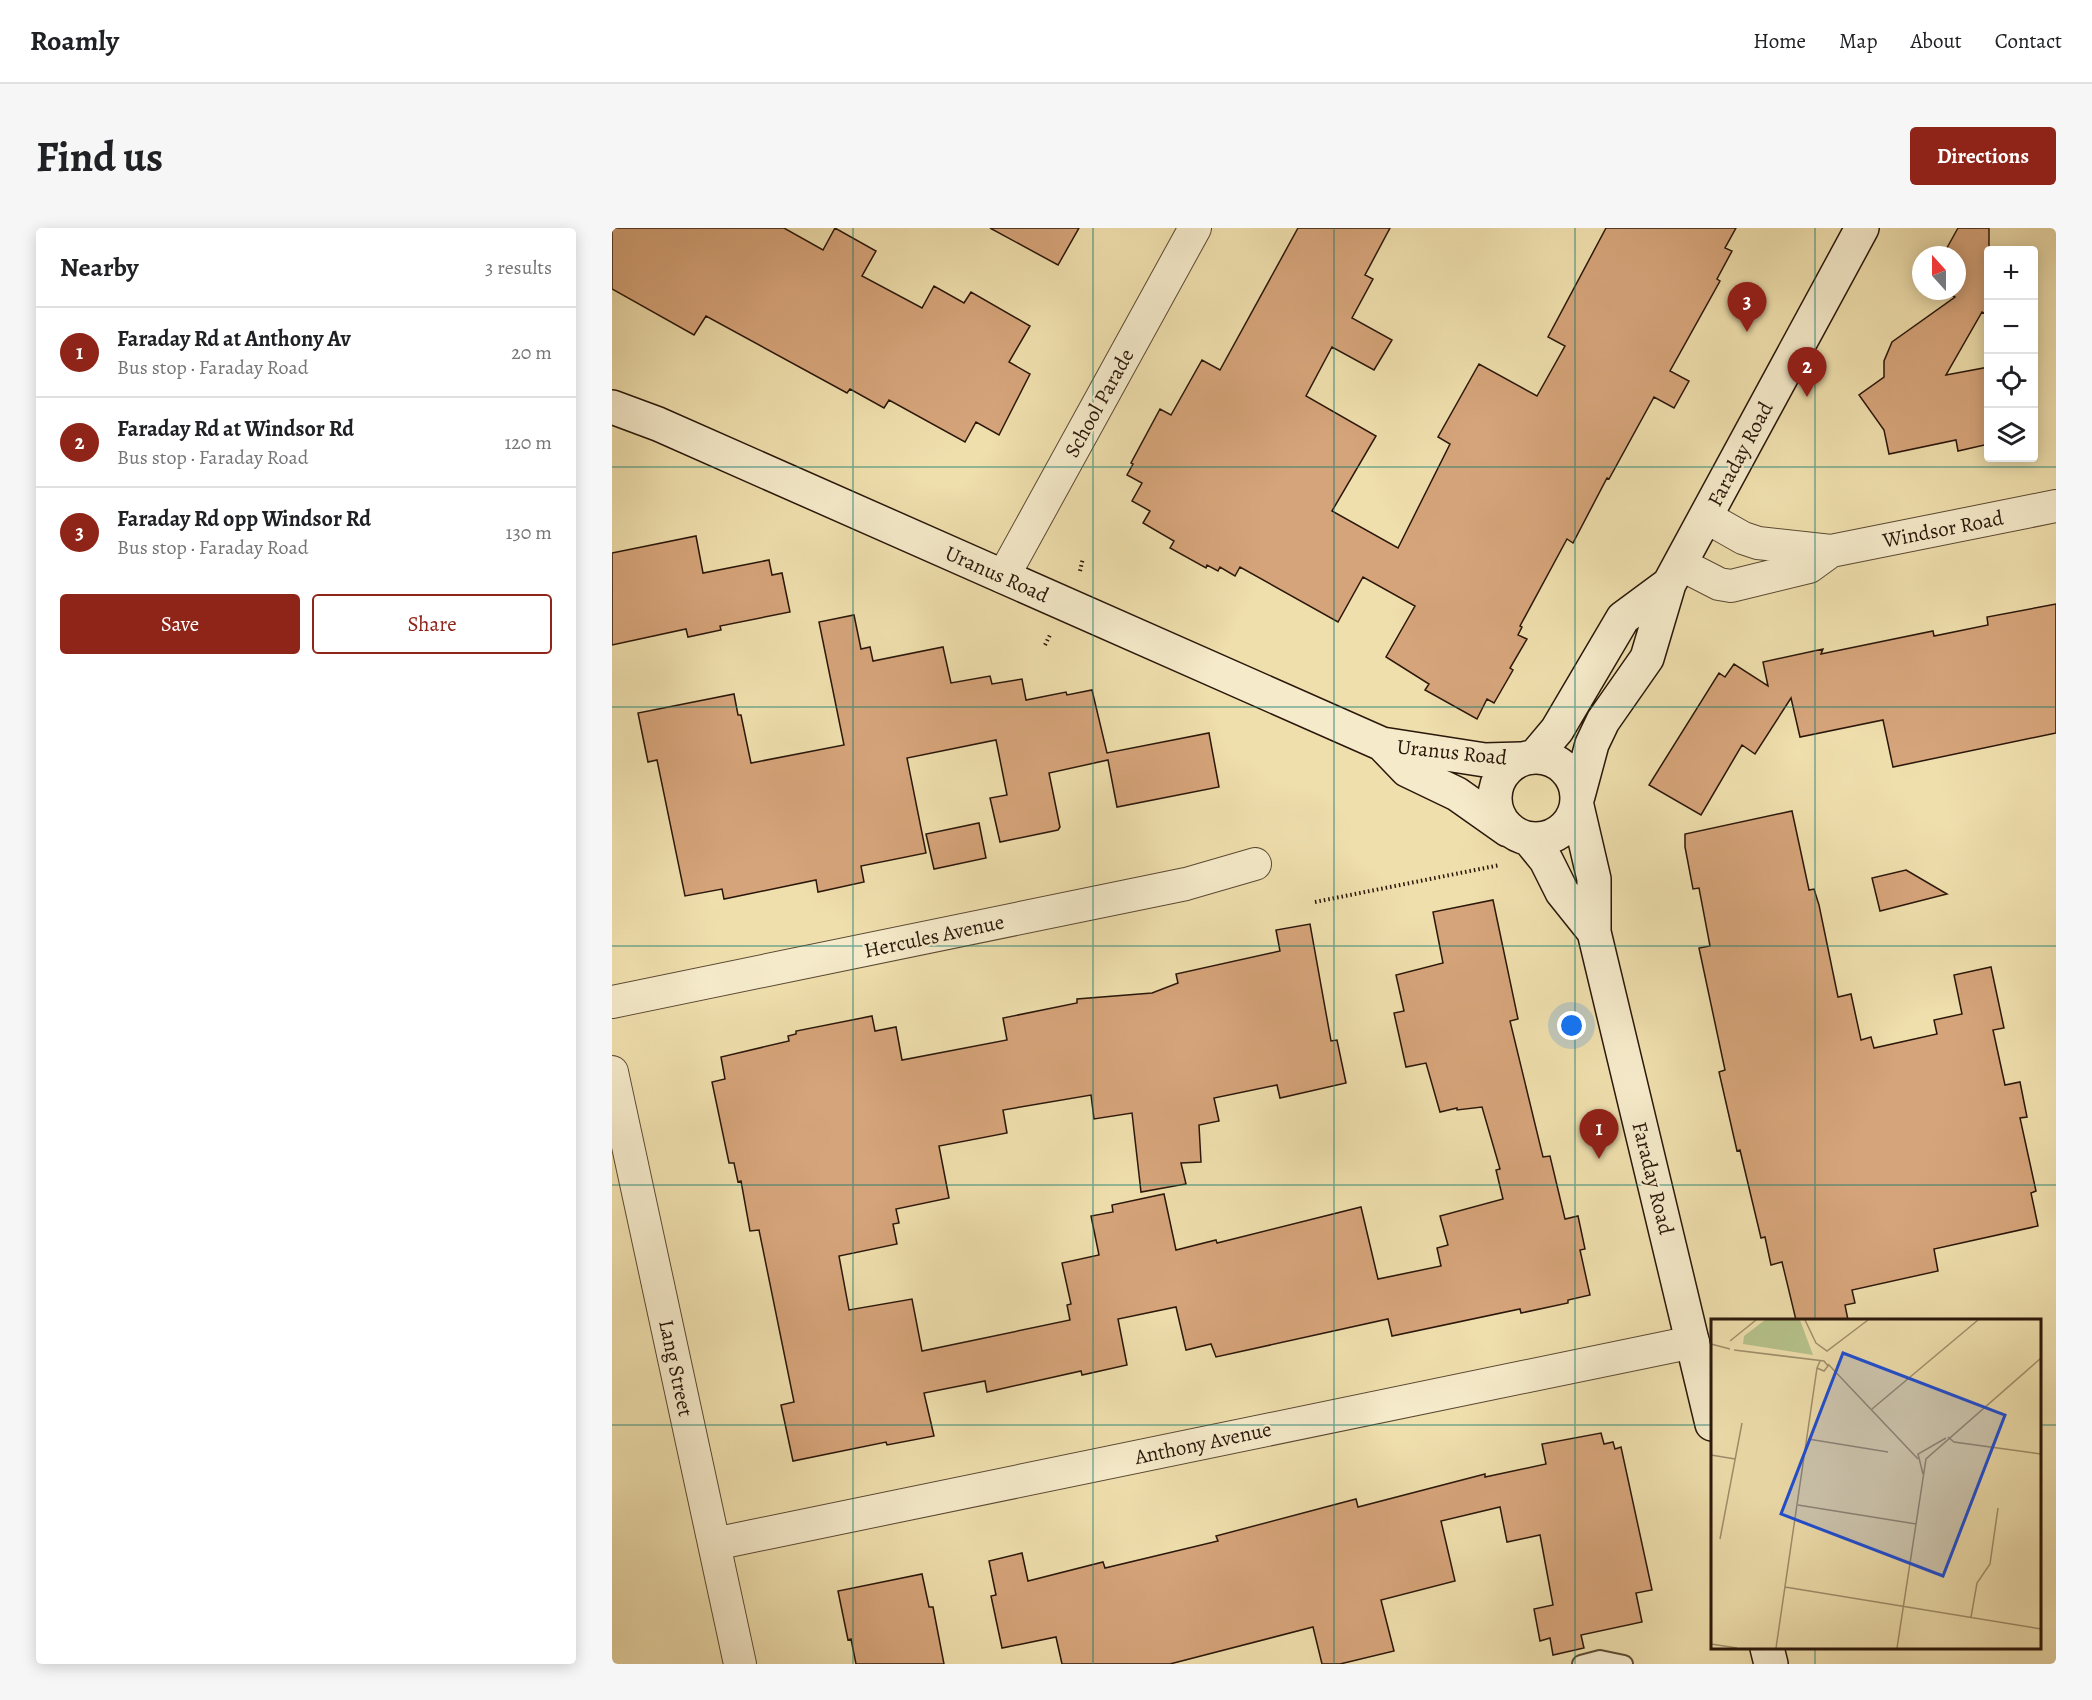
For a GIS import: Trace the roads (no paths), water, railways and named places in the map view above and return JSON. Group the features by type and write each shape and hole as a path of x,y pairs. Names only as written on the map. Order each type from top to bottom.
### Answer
{"main road":[{"name":"Faraday Road","path":"1711,1416 1594,932 1594,879 1577,801 1592,744 1603,721 1647,658 1675,574 1862,228"},
{"name":"Uranus Road","path":"612,407 658,424 1382,744 1485,760 1528,758"},
{"name":"Faraday Road","path":"1528,758 1557,730 1623,618 1675,574"},
{"name":"Uranus Road","path":"1382,744 1407,770 1457,794 1516,844"},
{"path":"1528,758 1548,759 1561,765 1573,779 1577,801 1565,828 1542,840 1516,844 1499,818 1494,805 1495,790 1500,777 1509,766 1528,758"},
{"name":"Faraday Road","path":"1516,844 1546,860 1562,892 1594,932"},
{"path":"1767,1649 1771,1664"}],"street":[{"name":"School Parade","path":"1003,577 1195,228"},
{"name":"Windsor Road","path":"1706,517 1743,538 1758,543 1831,551 2056,506"},
{"name":"Windsor Road","path":"1675,574 1731,586 1809,567 1831,551"},
{"name":"Hercules Avenue","path":"612,1002 1185,884 1255,864"},
{"name":"Lang Street","path":"612,1072 740,1664"},
{"name":"Anthony Avenue","path":"714,1544 1693,1342"}],"lane":[{"path":"1581,1664 1600,1659 1624,1664"}],"place":[{"name":"Faraday Rd opp Windsor Rd","path":"1747,332"},
{"name":"Faraday Rd at Windsor Rd","path":"1807,397"},
{"name":"Faraday Rd at Anthony Av","path":"1599,1159"}]}
